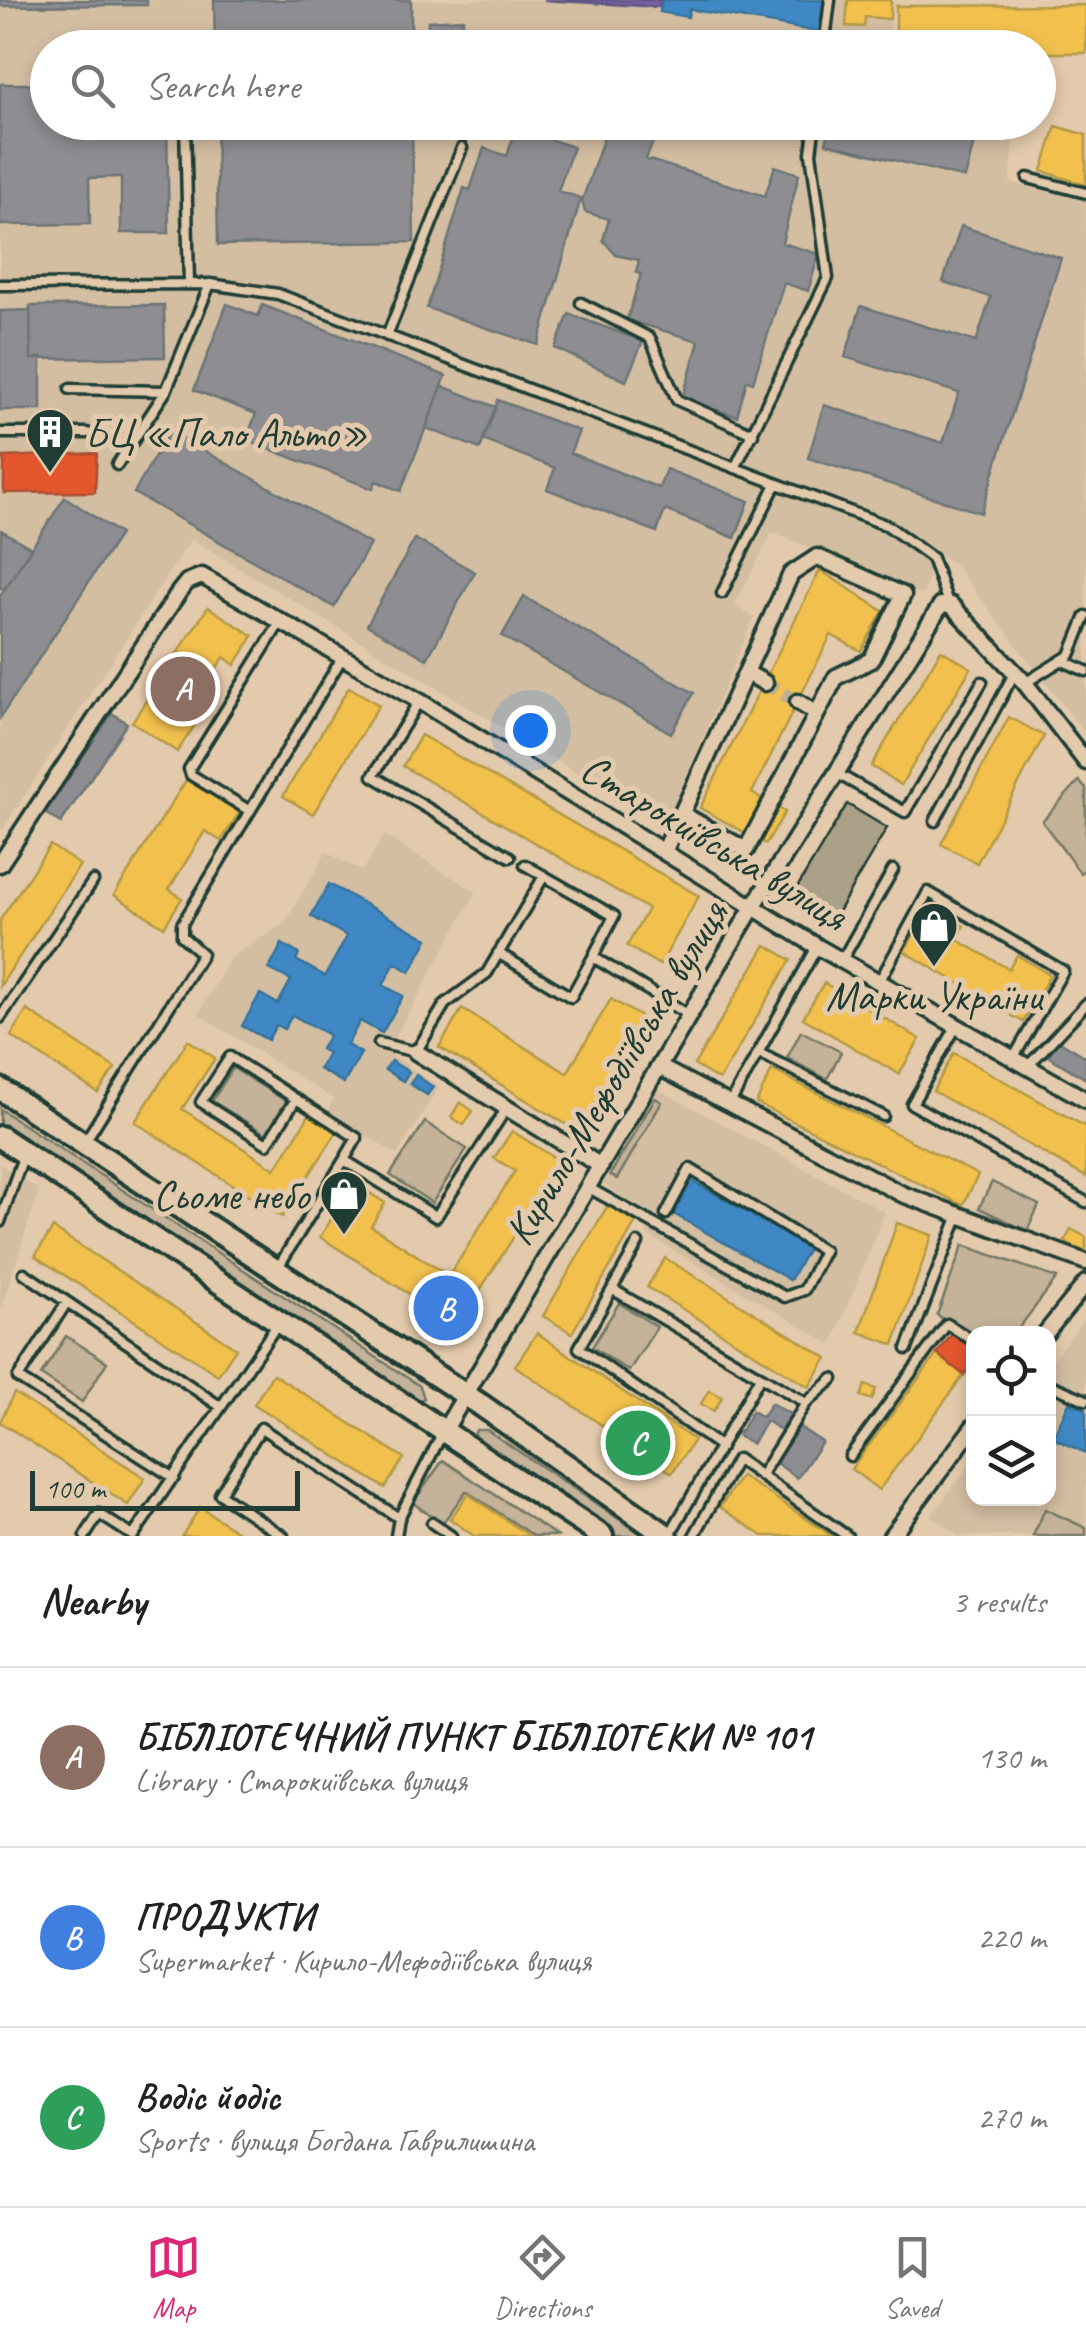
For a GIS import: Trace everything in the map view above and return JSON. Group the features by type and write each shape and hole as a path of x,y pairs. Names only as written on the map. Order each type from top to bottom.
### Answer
{"street":[{"path":"664,852 790,574 817,557 902,595 871,660 836,677 746,850 682,814"},
{"name":"Старокиївська вулиця","path":"0,864 187,582 202,576 419,700 818,947 1086,1100"},
{"path":"948,603 1020,678 1086,762"},
{"name":"Кирило-Мефодіївська вулиця","path":"444,1431 753,907 941,604 948,603"},
{"path":"746,673 765,684"},
{"path":"798,702 816,713"},
{"path":"416,1052 601,1166"},
{"path":"661,1068 902,1194 1086,1262"},
{"path":"0,1089 463,1394 668,1536"},
{"path":"0,1137 602,1536"},
{"path":"1051,1326 1086,1282"},
{"path":"890,1536 966,1436"}],"lane":[{"path":"826,30 830,0"},
{"path":"185,140 189,284"},
{"path":"736,468 828,278 811,154 813,140"},
{"path":"387,336 462,148"},
{"path":"1028,178 1086,193"},
{"path":"0,284 210,284 278,294 888,526 932,558 948,603"},
{"path":"117,466 166,391 210,284"},
{"path":"580,304 650,338 676,400 753,434"},
{"path":"70,389 166,391"},
{"path":"0,433 86,432"},
{"path":"722,593 776,484"},
{"path":"935,821 1020,678 1063,661 1075,646 1086,616"},
{"path":"250,811 188,769 282,620"},
{"path":"84,1144 200,961 201,948 182,936 182,924 343,656"},
{"path":"1063,661 1086,671"},
{"path":"836,772 905,812 982,682"},
{"path":"419,700 374,776 510,857"},
{"path":"498,953 571,997 614,916 525,865"},
{"path":"842,960 893,870"},
{"path":"379,1042 416,1052 445,1004 487,972 544,876"},
{"path":"0,1018 93,882"},
{"path":"879,982 928,892 1064,971 1013,1058"},
{"path":"729,1105 818,947"},
{"path":"593,957 691,1016"},
{"path":"1028,1066 1086,1004"},
{"path":"956,1027 912,1104 1086,1202"},
{"path":"758,1054 883,1116"},
{"path":"276,1270 357,1138 230,1056 201,1102 267,1144 296,1099"},
{"path":"344,1160 436,1217 506,1109"},
{"path":"0,1222 24,1154"},
{"path":"589,1188 785,1296 804,1290 824,1251 690,1169 666,1214"},
{"path":"907,1349 959,1215"},
{"path":"638,1243 579,1348 721,1447"},
{"path":"24,1273 222,1407"},
{"path":"612,1289 806,1403"},
{"path":"67,1302 18,1378 174,1478"},
{"path":"85,1536 99,1514 133,1536 278,1322"},
{"path":"850,1456 947,1324 966,1336"},
{"path":"668,1536 760,1377"},
{"path":"761,1476 806,1403 833,1380"},
{"path":"1056,1387 1086,1400"},
{"path":"283,1536 220,1494 261,1428 399,1518"},
{"path":"396,1536 399,1518 444,1431"},
{"path":"694,1536 738,1459 846,1536"},
{"path":"432,1523 451,1536"}],"shaded area":[{"path":"0,0 891,0 890,30 30,30 30,140 1014,140 1010,182 1086,200 1086,735 954,564 936,553 923,595 772,532 735,605 754,618 665,826 191,539 0,833"},
{"path":"1079,781 1086,789 1086,869 1080,873 1042,821"},
{"path":"384,835 476,892 387,1052 439,1087 397,1155 327,1112 334,1099 198,1014 231,957 285,923 326,852 362,871"},
{"path":"801,1031 841,1052 827,1079 787,1058"},
{"path":"233,1068 286,1101 266,1134 212,1101"},
{"path":"658,1089 885,1212 832,1345 646,1234 655,1216 603,1184"},
{"path":"655,1098 662,1102 617,1179 610,1175"},
{"path":"0,1109 420,1386 424,1398 416,1402 0,1131"},
{"path":"425,1122 467,1149 432,1203 390,1175"},
{"path":"0,1164 39,1190 0,1312"},
{"path":"992,1182 1039,1205 1027,1231 979,1208"},
{"path":"963,1245 1057,1278 1020,1326 966,1326 966,1333 937,1315"},
{"path":"619,1303 657,1327 629,1371 592,1347"},
{"path":"1086,1317 1086,1536 958,1536 931,1516 966,1470 966,1506 1056,1506 1056,1355"},
{"path":"66,1336 107,1362 82,1402 41,1375"},
{"path":"476,1430 487,1430 644,1536 614,1536 478,1447 473,1440"},
{"path":"443,1460 557,1536 534,1536 466,1491 442,1524 413,1503"},
{"path":"1045,1509 1086,1528 1086,1536 1033,1536"}],"building: Homes":[{"path":"848,0 891,0 890,19 865,17 864,27 846,26"},
{"path":"1086,5 1086,53 1056,53 1056,30 896,30 896,6"},
{"path":"1056,126 1086,135 1086,185 1042,171 1052,140 1056,140"},
{"path":"820,570 883,611 861,651 831,635 752,793 785,812 766,844 700,808"},
{"path":"208,607 253,636 235,665 224,657 189,709 201,716 177,752 132,722"},
{"path":"941,650 971,668 901,785 871,766"},
{"path":"349,687 379,705 313,814 283,796"},
{"path":"1009,717 1044,736 977,863 941,844"},
{"path":"421,735 699,896 660,965 627,946 648,909 403,766"},
{"path":"188,777 241,810 221,841 205,831 169,889 182,898 164,927 114,895"},
{"path":"50,845 80,865 0,986 0,920"},
{"path":"931,906 964,926 956,939 1009,969 1017,955 1050,975 1023,1022 904,951"},
{"path":"766,945 791,960 719,1080 694,1065"},
{"path":"824,983 920,1039 899,1074 803,1018"},
{"path":"611,999 646,1020 579,1132 439,1047 462,1009 567,1073"},
{"path":"27,1010 115,1068 98,1093 11,1036"},
{"path":"188,1040 215,1058 182,1109 275,1169 310,1114 337,1132 282,1217 135,1122"},
{"path":"954,1053 1086,1127 1086,1177 933,1091"},
{"path":"772,1070 978,1175 963,1205 756,1103"},
{"path":"460,1102 473,1111 464,1125 451,1117"},
{"path":"512,1131 561,1162 458,1325 320,1237 354,1183 385,1203 371,1226 449,1276 515,1171 494,1158"},
{"path":"608,1205 636,1222 572,1333 543,1316"},
{"path":"897,1223 932,1235 894,1345 859,1332"},
{"path":"53,1228 236,1348 218,1375 35,1256"},
{"path":"1071,1229 1086,1237 1086,1254 1065,1241"},
{"path":"665,1258 827,1358 809,1387 647,1287"},
{"path":"537,1333 694,1440 672,1473 515,1366"},
{"path":"937,1354 964,1375 879,1490 851,1469"},
{"path":"273,1374 404,1458 385,1488 254,1404"},
{"path":"865,1385 876,1389 872,1400 861,1396"},
{"path":"709,1390 722,1397 714,1411 701,1404"},
{"path":"14,1393 145,1478 128,1505 0,1422"},
{"path":"741,1476 832,1536 763,1536 720,1507"},
{"path":"468,1494 530,1536 474,1536 450,1519"},
{"path":"200,1507 244,1536 182,1536"}],"building: Shops":[{"name":"БЦ «Пало Альто»","path":"97,453 95,492 4,493 4,457"},
{"path":"610,1081 617,1086 600,1112 593,1107"},
{"path":"952,1334 966,1344 966,1373 964,1375 937,1354"}],"building: Offices":[{"path":"544,0 660,0 659,7"}],"building: Schools":[{"path":"662,0 824,0 819,30 689,9 688,17 660,12"},
{"path":"329,884 428,939 410,972 395,963 383,985 403,996 382,1033 360,1021 347,1045 361,1053 344,1083 319,1069 328,1053 321,1049 329,1035 292,1015 284,1029 276,1025 268,1040 242,1026 260,994 278,1004 291,980 269,969 282,944 299,954 296,960 325,976 347,936 311,916"},
{"path":"391,1061 409,1072 403,1081 385,1070"},
{"path":"416,1075 433,1087 427,1095 410,1084"},
{"path":"690,1180 809,1247 790,1280 672,1213"},
{"path":"1069,1402 1086,1409 1086,1453 1056,1439"}],"building: Industry":[{"path":"0,0 147,0 147,5 0,6"},
{"path":"214,0 411,0 411,30 215,30"},
{"path":"463,19 463,30 428,30 428,21"},
{"path":"0,84 30,84 30,140 167,140 169,233 121,233 121,177 89,178 90,224 0,225"},
{"path":"216,140 412,140 414,242 218,245"},
{"path":"512,140 552,140 573,147 558,191 581,198 538,345 427,308 464,188 470,190 484,148 507,156"},
{"path":"603,140 654,140 646,159 765,196 775,166 799,174 782,243 819,254 808,291 784,283 753,382 747,380 737,416 682,400 699,341 627,320 641,274 636,272 639,260 616,255 603,240 609,219 585,212 582,201"},
{"path":"827,140 974,140 965,178 826,143"},
{"path":"961,226 1061,258 981,513 808,458 824,405 943,443 959,393 845,357 861,306 976,342 991,297 943,282"},
{"path":"227,304 258,316 262,305 446,376 401,491 376,481 373,489 246,440 256,414 194,390"},
{"path":"164,305 165,357 31,359 30,306"},
{"path":"30,310 31,359 41,358 41,410 0,410 0,311"},
{"path":"569,314 643,341 626,381 555,348"},
{"path":"442,386 496,407 480,449 426,428"},
{"path":"498,400 579,431 570,453 659,488 666,469 749,501 735,538 665,510 657,532 547,489 555,468 483,440"},
{"path":"169,431 370,544 334,607 134,493"},
{"path":"65,497 120,534 0,718 0,596"},
{"path":"1,530 31,548 5,589 0,588"},
{"path":"415,539 475,572 427,659 367,625"},
{"path":"524,597 694,693 671,733 502,636"},
{"path":"112,713 127,723 61,823 45,813"},
{"path":"1058,1040 1086,1057 1086,1079 1048,1056"},
{"path":"771,1403 790,1414 781,1430 766,1421 752,1444 738,1436 752,1411 762,1417"},
{"path":"799,1427 822,1442 797,1478 775,1462"}],"building: Other":[{"path":"847,804 887,828 836,915 795,891"}],"tunnel":[{"path":"765,683 798,702"}],"place":[{"name":"БЦ «Пало Альто»","path":"50,474"},
{"name":"БІБЛІОТЕЧНИЙ ПУНКТ БІБЛІОТЕКИ № 101","path":"183,689"},
{"name":"Марки України","path":"934,968"},
{"name":"Сьоме небо","path":"344,1236"},
{"name":"ПРОДУКТИ","path":"446,1308"},
{"name":"Водіс йодіс","path":"638,1443"}]}
